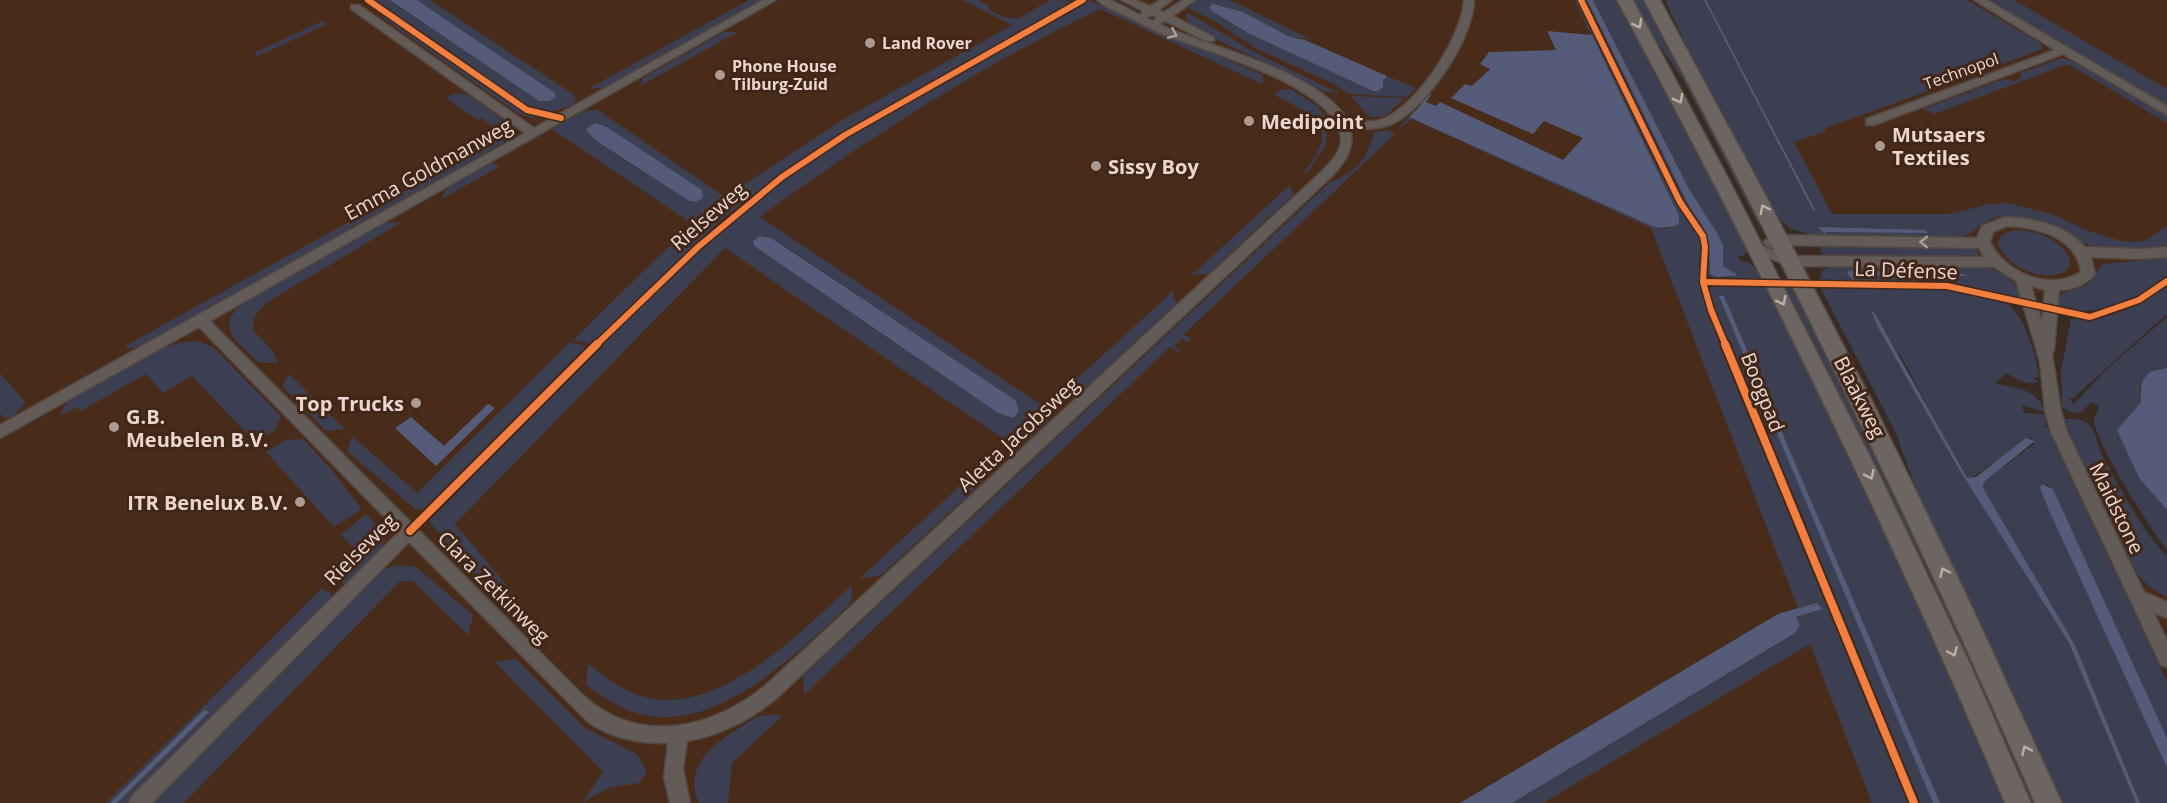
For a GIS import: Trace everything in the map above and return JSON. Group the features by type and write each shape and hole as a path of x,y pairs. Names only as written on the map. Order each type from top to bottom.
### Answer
{"main road":[{"name":"Blaakweg","path":"1626,0 1712,160 1914,567 2018,803"},
{"name":"Blaakweg","path":"1652,0 1786,250 1900,478 2049,803"}],"street":[{"name":"Emma Goldmanweg","path":"0,432 771,0"},
{"path":"1101,0 1170,33 1258,66"},
{"path":"1126,0 1152,10 1320,97 1339,115 1344,125 1384,123 1394,118 1417,96 1444,64 1461,34 1470,14 1469,0"},
{"path":"1140,18 1167,0"},
{"path":"1153,24 1190,0"},
{"path":"1979,0 2167,111"},
{"path":"355,7 533,133"},
{"name":"Technopol","path":"1870,122 2064,50"},
{"name":"Aletta Jacobsweg","path":"680,734 704,729 734,718 752,707 807,660 1329,172 1344,150 1347,139 1344,125"},
{"path":"2006,221 2019,221 2054,232 2073,243 2082,252 2088,264 2088,274 2081,282 2068,286 2052,286 2022,278 1996,262 1987,252 1983,243 1983,234 1987,228 2006,221"},
{"name":"La Défense","path":"1756,249 1983,243"},
{"name":"La Défense","path":"1756,249 1996,262"},
{"path":"2082,252 2140,254 2167,252"},
{"name":"Maidstone","path":"2022,278 2047,362 2053,411 2059,432 2167,658"},
{"name":"Maidstone","path":"2047,362 2052,286"},
{"name":"Clara Zetkinweg","path":"200,320 578,702 599,719 629,732 650,735 680,734"},
{"name":"Rielseweg","path":"139,803 410,531"},
{"path":"2137,597 2167,610"},
{"path":"680,734 672,768 680,803"}],"shaded area":[{"path":"0,0 1573,0 1688,220 1695,270 1902,803 0,803"},
{"path":"373,0 390,0 539,101 555,93 417,0 430,0 576,96 573,105 551,112 528,107"},
{"path":"390,0 417,0 555,93 556,97 549,101 539,101"},
{"path":"749,0 762,0 604,88 590,88"},
{"path":"963,0 977,0 988,5 989,10 1003,17 1018,19 1050,0 1072,1 1070,5 842,134 784,171 722,219 591,344 573,340 692,224 552,129 584,111 598,110 725,197 844,119 1012,25","holes":["587,131 696,202 689,201 595,140"]},
{"path":"1088,0 1261,74 1264,82 1262,84 1100,9 1011,55 925,105 842,159 760,217 1046,408 1048,421 1018,449 725,248 455,524 519,600 510,591 491,594 429,521 625,321 745,207 831,147","holes":["760,236 771,238 1014,400 1019,411 1012,418 998,413 754,246 753,241"]},
{"path":"1195,0 1230,0 1310,39 1290,37 1243,12 1377,91 1383,87 1383,81 1387,76 1416,88 1407,97 1349,94 1334,84 1257,49 1211,19 1188,8"},
{"path":"1574,0 1578,0 1625,91 1675,199 1698,234 1701,244 1700,283 1708,313 1909,803 1872,803 1810,644 1543,803 1512,803 1795,633 1800,625 1796,617 1822,609 1816,603 1798,608 1651,228 1412,119 1402,127 1400,126 1410,116 1652,226 1665,229 1676,226 1650,154"},
{"path":"1584,0 1587,0 1689,206 1704,229 1709,244 1710,272 1724,278 1737,274 1723,266 1723,245 1719,236 1689,189 1593,0 1620,0 1748,250 1744,256 1738,256 1740,261 1754,267 1763,281 1713,279 1708,275 1708,246 1704,232 1682,198"},
{"path":"1587,0 1593,0 1689,189 1719,236 1723,245 1723,266 1737,274 1736,276 1717,277 1710,274 1709,244 1705,231 1689,206"},
{"path":"1634,0 1644,0 1764,225 1759,225 1682,78 1652,35"},
{"path":"1665,0 1704,0 1815,211 1706,0 1967,0 2039,42 2043,49 1826,128 1824,132 1794,142 1832,214 1950,214 1989,204 2006,203 2052,214 2088,231 2125,242 2145,241 2167,226 2167,245 2125,249 2092,246 2037,221 2016,216 1991,219 1960,237 1814,235 1791,229 1776,216 1700,76"},
{"path":"1704,0 1706,0 1816,211 1813,210"},
{"path":"1711,0 2167,0 2167,270 2086,303 1937,274 1856,271"},
{"path":"1986,0 2014,0 2167,89 2167,106"},
{"path":"1213,4 1243,12 1290,37 1305,40 1387,76 1383,81 1383,87 1378,91 1373,91 1248,33 1212,11 1209,7"},
{"path":"1187,12 1252,51 1339,93 1325,92 1201,32 1190,24 1186,17"},
{"path":"386,16 520,108 544,117 533,118 519,114 383,18"},
{"path":"323,21 327,24 258,56 254,53"},
{"path":"1547,31 1592,35 1679,216 1676,226 1661,228 1652,226 1409,117 1421,105 1418,103 1428,93 1431,95 1426,102 1436,106 1440,102 1563,160 1583,138 1544,121 1533,134 1451,98 1465,84 1472,86 1490,69 1480,64 1489,52 1556,50"},
{"path":"724,32 738,32 640,86 643,78"},
{"path":"2062,58 2075,62 2167,116 2167,123 2068,64 1934,114 1923,109 2004,79 2015,81 2021,78 2020,73"},
{"path":"1290,89 1317,106 1332,124 1327,127 1326,145 1307,173 1303,173 1321,145 1322,135 1319,125 1312,117 1274,95 1281,90"},
{"path":"456,93 467,94 505,121 510,132 502,144 140,347 125,346 491,143 496,136 502,136 503,132 498,132 482,118 478,120 446,98"},
{"path":"1351,96 1405,98 1385,116 1369,117"},
{"path":"595,123 607,127 702,190 703,198 696,202 689,201 595,140 587,128"},
{"path":"1387,130 1395,134 1184,334 1191,339 1188,342 1182,339 1175,345 1176,349 1181,349 1178,352 1170,347 804,695 803,676 1329,183 1346,175 1359,165 1368,151 1374,132"},
{"path":"492,162 499,167 442,199 446,188"},
{"path":"1290,185 1293,195 1208,274 1188,275 1194,273"},
{"path":"402,222 266,303 254,317 253,330 273,351 278,363 258,362 231,334 230,319 245,302 385,223"},
{"path":"1818,227 1925,230 1928,233 1826,232 1825,234"},
{"path":"2013,230 2038,233 2060,245 2070,258 2069,268 2061,273 2040,275 2029,272 2009,260 1998,243 2002,235"},
{"path":"760,236 771,238 1015,400 1019,411 1013,418 998,413 754,246 753,241"},
{"path":"1818,245 1971,247 1976,249 1981,258 1824,257"},
{"path":"2167,258 2167,276 2115,306 2087,311 2055,308 2058,295 2087,285 2102,264"},
{"path":"1831,266 1980,266 2001,273 2016,286 2023,300 1952,284 1819,282 1822,271"},
{"path":"1849,271 1953,272 1968,276 1853,275 1855,282 1847,273"},
{"path":"1716,285 1766,287 1891,540 2006,803 1940,803 1724,296 1720,297 1933,803 1919,803 1717,316 1708,289"},
{"path":"1784,286 1796,287 1848,391 2037,803 2030,803 1925,566"},
{"path":"1918,286 1971,291 1992,296 2007,303 2020,318 2035,359 2039,378 2034,377 2034,379 2039,382 2023,382 2007,373 1995,383 2025,391 2037,398 2041,404 2044,412 2022,405 2024,413 2044,414 2047,425 2042,426 2047,427 2167,681 2167,738 2053,489 2047,484 2040,488 2167,768 2167,803 2140,803 2075,645 1983,488 1984,482 2034,444 2033,439 2031,438 1968,480 1951,454 1905,363 1871,312 1960,471 2069,643 2136,803 2062,803 1919,497 1895,431 1820,287"},
{"path":"2167,286 2167,314 2072,399 2068,398 2074,404 2107,369 2167,317 2167,367 2153,371 2140,389 2141,402 2117,430 2139,478 2167,510 2167,550 2137,506 2103,446 2094,420 2099,406 2092,402 2080,413 2070,412 2062,407 2061,371 2071,319 2094,319 2123,311"},
{"path":"1172,290 1176,304 1074,398 1056,398 1170,294"},
{"path":"1719,296 1724,296 1940,803 1933,803"},
{"path":"1871,311 1874,312 1967,478 1976,477 2026,438 2035,441 1984,482 1983,488 2075,645 2140,803 2136,803 2069,643 1960,471"},
{"path":"196,341 213,347 281,416 275,430 256,442 254,441 192,376 163,393 146,374 81,411 76,407 59,416 67,402 130,364 165,348"},
{"path":"570,342 588,347 424,510 415,509 347,451 352,436 417,493"},
{"path":"2167,367 2167,510 2139,478 2117,430 2141,402 2141,389 2146,376 2153,371"},
{"path":"0,373 25,402 13,417 4,418 0,413"},
{"path":"289,374 345,429 326,431 282,386"},
{"path":"488,404 495,408 436,466 395,428 411,417 444,446"},
{"path":"2064,419 2082,420 2090,426 2103,457 2132,509 2167,556 2167,598 2147,585 2135,570 2076,451"},
{"path":"303,439 331,469 362,509 334,527 266,452 285,440"},
{"path":"985,463 987,478 880,576 860,578"},
{"path":"2042,484 2053,489 2167,738 2167,768 2048,508 2040,488"},
{"path":"366,514 382,532 384,539 382,546 367,567 345,584 333,578 358,553 341,535"},
{"path":"396,565 416,567 473,615 468,635 413,581 400,581 184,803 148,803 379,572"},
{"path":"2117,580 2154,588 2167,594 2167,685"},
{"path":"852,585 851,603 805,645 751,687 722,703 692,714 661,717 624,709 586,685 588,665 622,688 638,695 667,700 697,696 726,684 754,668 807,626"},
{"path":"322,588 331,593 332,600 129,803 117,803 208,712 204,710 110,803 106,803"},
{"path":"1816,603 1823,609 1796,617 1800,625 1795,633 1512,803 1460,803 1778,614"},
{"path":"516,659 584,727 638,755 647,772 639,783 608,788 582,803 603,772 495,662"},
{"path":"204,710 209,712 117,803 110,803"},
{"path":"782,716 732,763 728,803 699,803 695,790 695,778 698,767 711,749 731,733 756,718"}],"cycle path":[{"path":"368,0 527,110 561,118"},
{"path":"410,531 644,297 725,223 782,177 845,135 1083,0"},
{"name":"Boogpad","path":"1581,0 1680,202 1703,236 1705,247 1703,282 1711,310 1914,803"},
{"path":"1703,282 1947,286 2090,317 2139,300 2167,281"}],"place":[{"name":"Land Rover","path":"870,43"},
{"name":"Phone House Tilburg-Zuid","path":"720,75"},
{"name":"Medipoint","path":"1249,121"},
{"name":"Mutsaers Textiles","path":"1880,146"},
{"name":"Sissy Boy","path":"1096,166"},
{"name":"Top Trucks","path":"416,403"},
{"name":"G.B. Meubelen B.V.","path":"114,427"},
{"name":"ITR Benelux B.V.","path":"300,502"}]}
